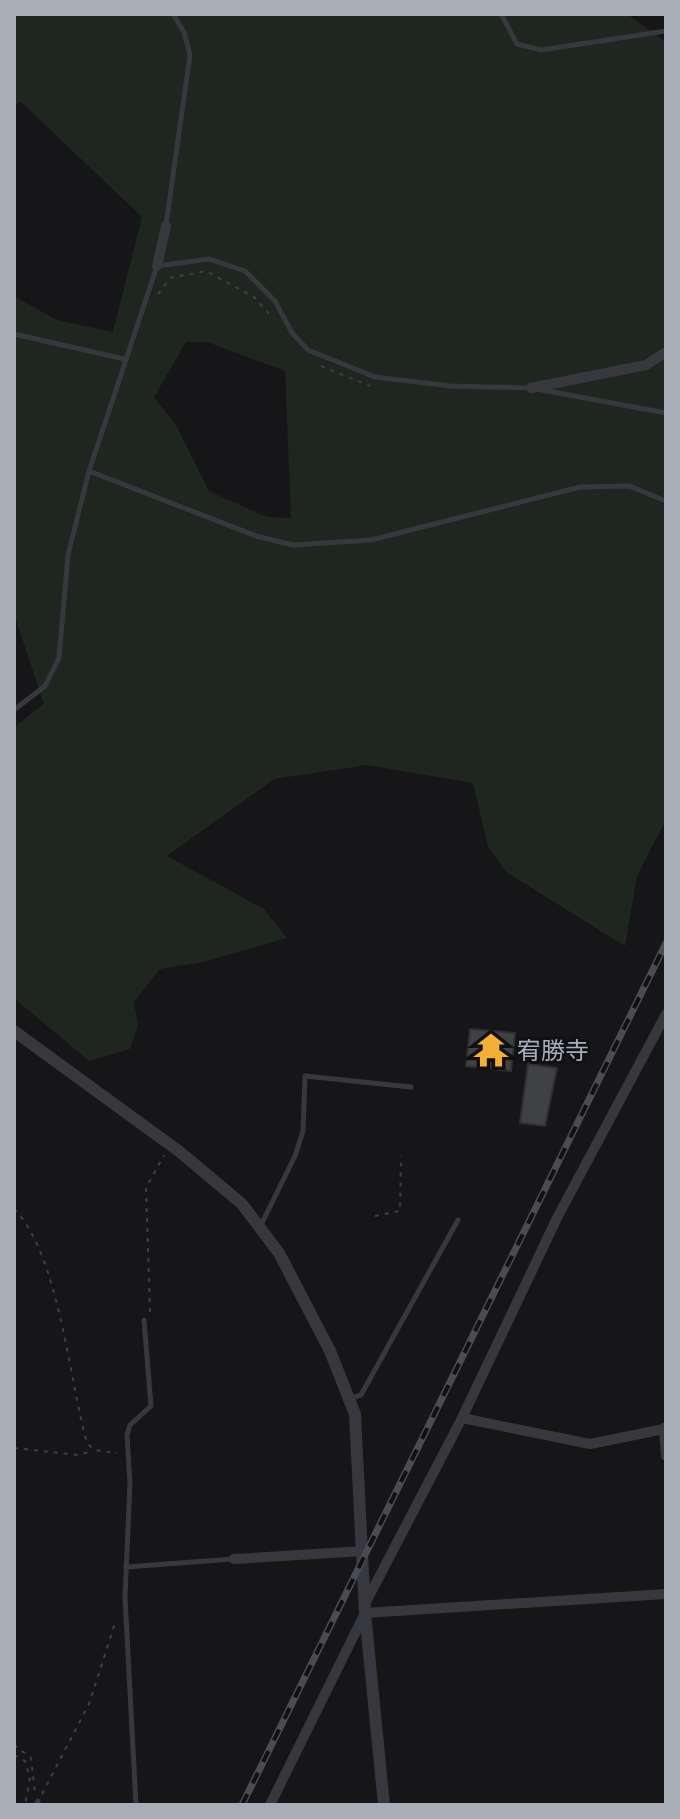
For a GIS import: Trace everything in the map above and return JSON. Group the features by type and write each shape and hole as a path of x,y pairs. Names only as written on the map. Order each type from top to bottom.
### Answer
{"street":[{"path":"157,266 166,226"},
{"path":"531,388 646,365 666,352"},
{"path":"270,1805 462,1418 557,1218 666,1014"},
{"path":"14,1031 169,1145 242,1204 261,1225 279,1253 351,1398 365,1609 384,1805"},
{"path":"462,1418 590,1444 665,1428 666,1456"},
{"path":"234,1559 363,1551"},
{"path":"365,1609 666,1594"}],"lane":[{"path":"166,226 190,55 184,32 173,14"},
{"path":"501,14 517,44 541,50 666,31"},
{"path":"14,710 45,686 59,658 68,555 89,471 157,266 209,259 245,271 275,301 292,333 308,350 375,377 450,386 531,388 666,413"},
{"path":"14,334 124,359"},
{"path":"89,471 256,536 293,545 371,540 580,487 629,486 666,501"},
{"path":"261,1225 299,1144 305,1076 411,1087"},
{"path":"351,1398 361,1395 458,1220"},
{"path":"136,1805 125,1597 127,1435 130,1425 151,1406 144,1320"},
{"path":"126,1567 234,1559"}],"path":[{"path":"155,299 170,278 206,271 254,297 275,320"},
{"path":"315,361 337,375 377,387"},
{"path":"144,1320 151,1310 146,1188 169,1145"},
{"path":"375,1216 400,1211 401,1156"},
{"path":"14,1209 34,1239 46,1268 78,1411 87,1443 94,1450"},
{"path":"14,1448 78,1455 94,1450 129,1457"},
{"path":"37,1803 89,1704 125,1597"},
{"path":"14,1745 31,1758 37,1803"},
{"path":"14,1755 25,1761 30,1778 25,1805"}],"shaded area":[{"path":"14,14 627,14 666,42 666,820 637,876 625,946 506,872 488,846 473,783 367,765 274,779 167,856 264,909 287,938 203,962 160,969 134,1002 138,1025 130,1049 89,1061 14,998 14,727 44,704 14,614 14,296 57,320 113,332 142,217 21,102 14,105","holes":["186,342 207,342 285,371 291,518 267,517 209,491 176,425 154,397"]}],"building":[{"name":"宥勝寺","path":"470,1029 515,1033 511,1071 466,1066"},
{"path":"528,1064 557,1068 545,1126 520,1123"}],"railway":[{"path":"242,1805 666,943"}],"place":[{"name":"宥勝寺","path":"491,1050"}]}
